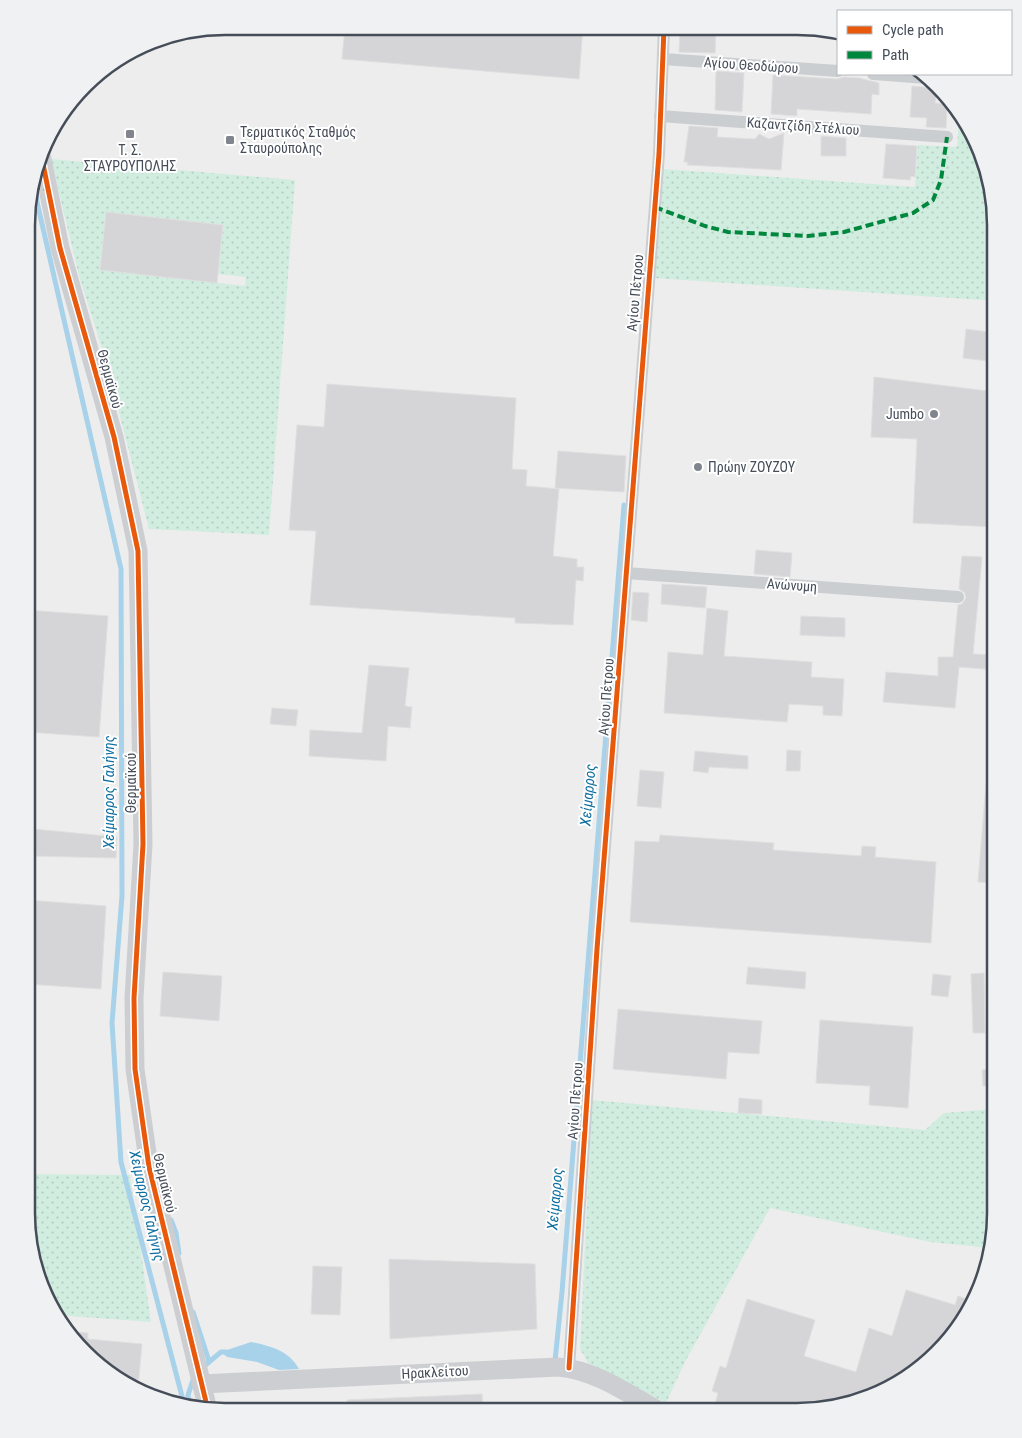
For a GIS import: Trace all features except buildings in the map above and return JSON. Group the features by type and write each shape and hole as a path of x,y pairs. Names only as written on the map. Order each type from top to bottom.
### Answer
{"street":[{"name":"Αγίου Πέτρου","path":"569,1368 596,949 660,116 664,35"},
{"name":"Αγίου Θεοδώρου","path":"663,59 837,71"},
{"path":"886,75 917,77"},
{"name":"Καζαντζίδη Στέλιου","path":"660,116 947,137"},
{"name":"Θερμαϊκού","path":"44,168 60,248 114,438 137,543 143,844 134,998 135,1069 149,1167 206,1402"},
{"name":"Ανώνυμη","path":"626,573 958,597"},
{"name":"Ηρακλείτου","path":"201,1384 547,1366 569,1368 605,1380 645,1403"}],"green space":[{"path":"958,126 973,153 983,188 987,213 987,300 653,278 663,169 915,187 918,145 957,147"},
{"path":"51,159 295,180 269,535 149,529 105,358 79,276","holes":["106,212 223,225 218,274 246,277 245,286 100,270"]},
{"path":"592,1100 925,1130 944,1113 987,1110 987,1225 983,1247 930,1242 770,1208 685,1362 666,1403 588,1363 580,1349"},
{"path":"35,1174 130,1175 151,1322 66,1316 49,1285 41,1262 35,1225"}],"water":[{"path":"251,1342 279,1350 290,1358 299,1369 279,1370 257,1362 227,1357 221,1352"}],"waterway":[{"name":"Χείμαρρος Γαλήνης","path":"37,201 121,569 122,896 112,1023 121,1162 182,1398"},
{"name":"Χείμαρρος","path":"553,1363 555,1361 562,1292 624,505"},
{"name":"Χείμαρρος Γαλήνης","path":"171,1220 176,1233 179,1253"},
{"name":"Χείμαρρος Γαλήνης","path":"193,1312 209,1361"},
{"name":"Χείμαρρος","path":"203,1367 221,1352 226,1352"},
{"name":"Χείμαρρος","path":"188,1399 193,1380"}],"marked path":[{"path":"655,207 705,226 728,232 808,236 844,232 913,213 933,200 941,180 947,137"},
{"path":"39,188 47,189"}],"cycle path":[{"path":"569,1368 597,949 659,154 664,35"},
{"path":"44,168 60,248 114,437 138,551 143,844 134,998 135,1069 149,1167 206,1402"}],"place":[{"name":"Τ. Σ. ΣΤΑΥΡΟΥΠΟΛΗΣ","path":"130,134"},
{"name":"Τερματικός Σταθμός Σταυρούπολης","path":"230,140"},
{"name":"Jumbo","path":"934,414"},
{"name":"Πρώην ΖΟΥΖΟΥ","path":"698,467"}]}
